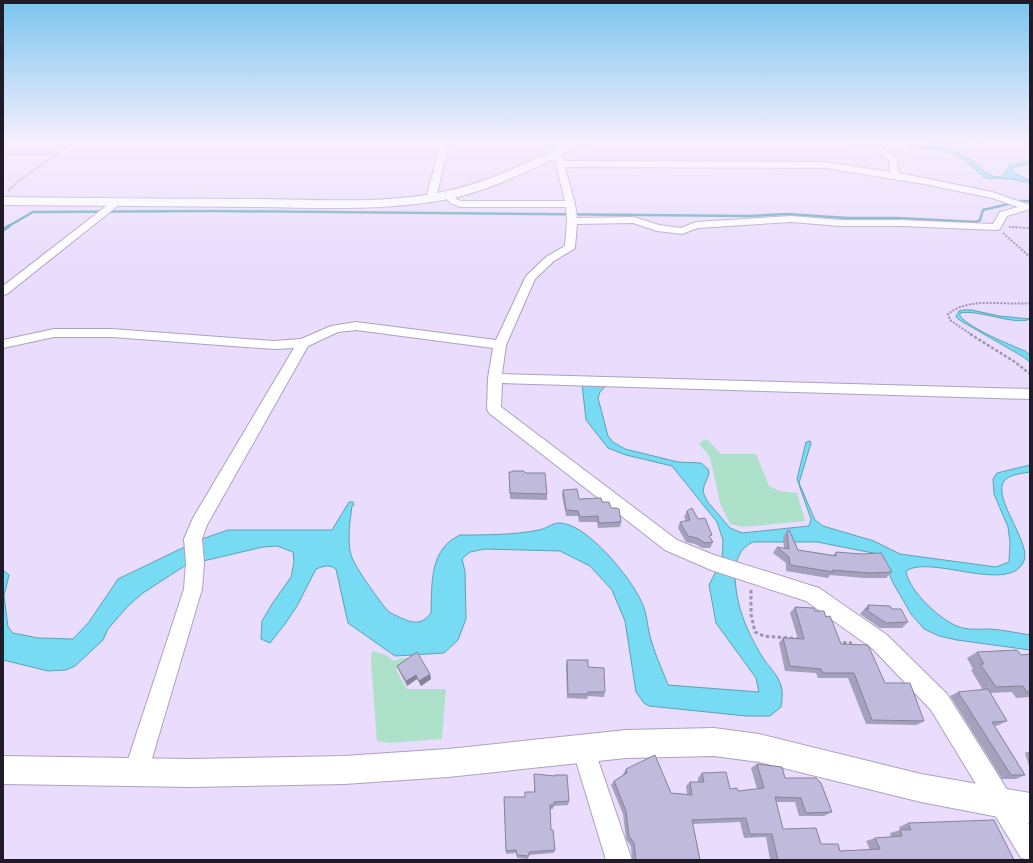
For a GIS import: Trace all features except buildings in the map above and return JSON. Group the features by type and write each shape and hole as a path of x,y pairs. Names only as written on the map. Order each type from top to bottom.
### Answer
{"main road":[{"path":"5,196 117,202 345,204 405,202 431,198 449,195 485,182"}],"street":[{"path":"431,198 435,182"},
{"path":"565,182 570,204 572,221 570,247 550,259 530,278 517,310 500,345 495,378 494,409 671,545 711,562 812,594 880,642 939,702 1003,803 1030,849"},
{"path":"933,182 1009,199 1028,207"},
{"path":"449,195 453,201 460,204 570,204"},
{"path":"3,292 117,202"},
{"path":"572,221 634,220 658,228 682,231 696,225 791,219 841,223 997,226 1003,214 1028,207"},
{"path":"3,344 54,333 177,337 274,346 302,343 335,329 356,326 500,345"},
{"path":"136,772 193,590 195,562 193,539 199,523 302,343"},
{"path":"495,378 1030,394"},
{"path":"3,770 136,772 344,770 448,762 626,744 714,742 759,748 921,788 1030,808"},
{"path":"583,748 619,860"}],"path":[{"path":"5,196 18,182"},
{"path":"997,226 1030,228"},
{"path":"997,226 1030,257"},
{"path":"1030,303 961,305 948,314 950,320 1015,362 1030,374"},
{"path":"748,574 751,614 755,632 764,636 809,639"},
{"path":"831,641 854,643"}],"green space":[{"path":"707,439 721,454 756,454 769,486 779,491 797,493 805,521 743,527 730,524 720,503 710,457 699,443"},
{"path":"372,651 386,655 394,661 400,658 415,658 396,670 407,689 446,689 442,739 390,743 377,741 371,662"}],"water":[{"path":"963,310 1030,319 1023,321 977,313 960,313 960,316 972,326 990,336 1025,351 1030,355 1030,362 961,321 956,317 959,311"},
{"path":"582,384 608,384 600,392 598,398 608,436 613,442 625,449 678,462 701,463 708,469 709,474 703,492 707,501 730,528 742,533 809,526 811,519 797,479 806,442 810,441 811,443 799,483 815,520 823,526 874,541 900,554 996,567 1009,562 1010,542 1008,527 994,494 993,479 997,473 1030,465 1030,472 1011,476 1003,483 1002,492 1005,504 1022,541 1025,552 1024,561 1016,570 1003,575 987,575 933,567 917,567 906,571 908,579 920,596 946,620 966,629 995,629 1030,635 1030,650 957,640 939,636 924,629 911,614 892,581 885,561 878,554 817,542 753,542 745,547 736,563 735,572 737,595 739,606 751,637 763,658 780,682 782,688 781,707 770,716 746,716 649,706 644,703 636,692 625,621 612,590 590,566 560,551 485,549 470,552 462,559 465,571 466,619 458,640 444,653 395,656 348,623 336,569 329,566 316,569 297,606 270,643 261,639 262,621 291,577 294,562 293,552 277,546 263,547 186,565 143,593 127,607 108,629 103,640 75,666 66,670 48,671 3,660 3,570 9,575 4,596 8,627 13,633 38,638 73,639 89,622 118,579 199,540 228,530 332,530 349,502 353,502 354,505 352,506 349,543 353,560 384,606 389,612 399,617 412,622 420,622 431,613 432,579 437,558 450,541 460,535 510,534 539,530 556,523 570,525 595,542 607,554 619,567 637,593 644,607 652,642 668,685 759,692 756,678 716,623 709,585 722,560 723,540 717,522 672,466 626,455 608,448 586,420"}],"waterway":[{"path":"7,227 33,212 216,211 749,216 787,214 847,218 896,218 976,222 980,220 983,210 1021,201 1030,201"},
{"path":"3,230 9,226"}]}
